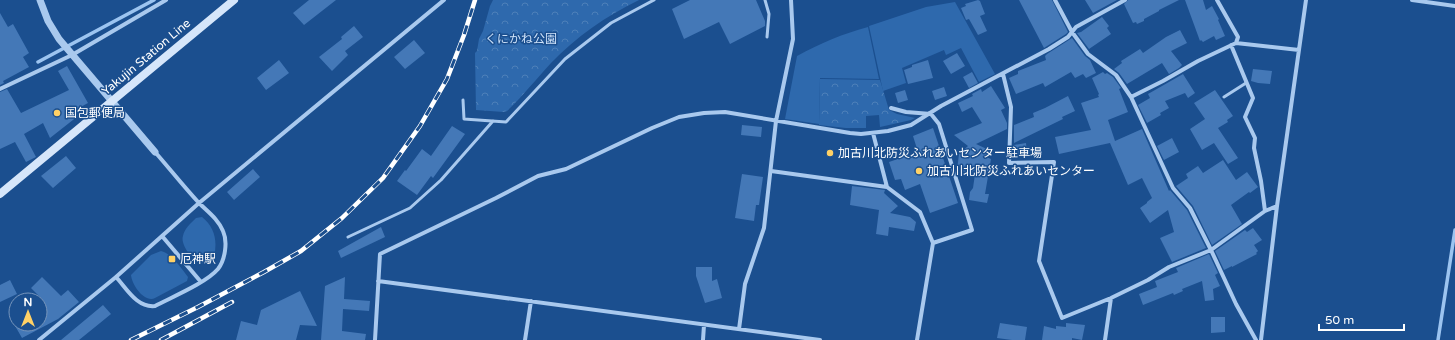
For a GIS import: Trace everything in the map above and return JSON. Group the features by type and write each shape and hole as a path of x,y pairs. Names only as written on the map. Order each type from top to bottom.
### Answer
{"main road":[{"name":"Yakujin Station Line","path":"0,194 234,0"}],"street":[{"path":"40,0 48,20 72,55 199,203 217,221 224,232 224,254 222,263 217,270 201,282 155,306 147,307 140,304 116,277"},
{"path":"0,90 72,55 166,0"},
{"path":"39,340 116,277 199,203 444,0"},
{"path":"739,329 745,284 764,228 776,122 793,39 791,0"},
{"path":"1054,0 1072,32 1088,54 1116,75 1131,97 1173,188 1190,208 1236,304 1256,340"},
{"path":"375,340 380,254 538,176 566,169 652,128 679,117 704,113 725,112 776,122 850,133 873,133 901,129 911,125 931,114 941,106 1049,49 1068,38 1076,27 1125,0"},
{"path":"1217,0 1238,37 1236,43"},
{"path":"1261,340 1277,206 1306,0"},
{"path":"1412,0 1455,6"},
{"path":"1131,97 1164,81 1198,60 1236,43 1299,50"},
{"path":"1231,45 1253,98 1245,117 1255,138 1254,148 1261,181 1265,211"},
{"path":"1003,74 1011,107 1009,163 1054,162 1039,260 1062,318 1111,298 1148,280 1169,267 1211,250 1265,211 1277,206"},
{"path":"891,108 906,112 931,114 939,124 972,230 933,243"},
{"path":"873,133 887,187"},
{"path":"771,171 887,187 920,212 933,243 917,340"},
{"path":"162,236 201,282"},
{"path":"378,281 820,340"},
{"path":"1105,340 1111,298"},
{"path":"525,340 531,301"},
{"path":"703,340 704,325"}],"lane":[{"path":"463,100 464,119 506,122 565,59 585,42 611,23 654,0"},
{"path":"765,0 769,14 767,37"},
{"path":"1224,98 1246,83"},
{"path":"348,237 410,208 441,180 493,121"}],"green space":[{"name":"くにかね公園","path":"493,0 639,0 603,20 571,44 551,63 513,105 504,112 476,110 475,53 477,51 479,39"},
{"path":"955,2 995,74 979,82 961,48 946,55 944,50 902,68 906,83 883,91 869,26 926,7"},
{"path":"868,27 879,79 820,78 819,124 785,119 797,56 832,39"},
{"path":"820,79 880,80 889,110 897,114 915,118 880,127 879,115 866,116 866,128 846,128 819,125"},
{"path":"202,217 207,221 215,237 215,254 213,260 204,263 198,262 194,259 183,243 184,233 188,226 196,218"},
{"path":"161,251 165,252 176,262 188,277 187,281 155,298 147,298 143,296 136,288 131,275 151,255"}],"building":[{"path":"309,0 336,0 304,25 293,13"},
{"path":"690,0 756,0 765,21 765,26 730,44 719,22 684,39 672,9"},
{"path":"978,0 980,1 985,14 980,16 987,31 978,35 969,19 966,20 961,8 966,6 965,4"},
{"path":"1019,0 1052,0 1068,32 1044,48"},
{"path":"1085,0 1117,0 1093,13"},
{"path":"1128,0 1179,0 1159,10 1144,19 1144,21 1137,24 1136,22 1133,23 1124,4"},
{"path":"1185,0 1203,0 1206,10 1212,6 1219,19 1218,20 1225,36 1216,40 1214,36 1203,42 1201,40 1200,41"},
{"path":"0,13 8,27 13,24 29,53 23,57 29,67 3,81 4,83 0,85"},
{"path":"1102,17 1109,26 1107,28 1111,34 1089,49 1077,33 1081,32"},
{"path":"354,26 363,37 345,51 348,55 332,71 319,57 342,39 341,37"},
{"path":"1180,30 1187,43 1171,51 1182,65 1169,74 1162,63 1127,84 1114,69 1122,63 1121,61 1140,49 1143,53 1166,37"},
{"path":"1072,38 1085,56 1090,60 1096,73 1086,78 1083,74 1075,78 1071,72 1045,87 1043,83 1016,94 1009,78 1018,74 1018,71 1046,60 1045,56 1047,54"},
{"path":"414,40 425,53 405,69 394,57"},
{"path":"957,53 965,66 951,74 943,61"},
{"path":"279,60 289,73 266,90 257,78"},
{"path":"928,60 933,78 908,84 904,70 912,67 912,65"},
{"path":"67,66 88,103 73,111 78,116 50,138 43,123 24,134 36,157 26,162 15,142 0,149 0,92 7,89 21,113 69,90 58,71"},
{"path":"1253,69 1272,71 1270,84 1251,81"},
{"path":"972,72 978,83 969,88 963,77"},
{"path":"1103,72 1113,77 1121,88 1119,89 1128,112 1108,120 1115,141 1142,129 1169,191 1170,190 1187,210 1206,248 1172,262 1160,238 1174,232 1168,210 1150,223 1140,208 1152,198 1142,178 1128,185 1110,143 1059,154 1055,137 1091,130 1081,103 1099,97 1092,78"},
{"path":"1183,74 1195,93 1188,98 1185,93 1165,101 1169,108 1160,113 1161,115 1147,123 1138,105 1150,98 1148,94"},
{"path":"991,86 1005,108 1001,110 1007,123 1007,129 976,144 989,150 986,157 991,159 985,194 989,194 987,203 969,200 975,174 957,170 959,154 968,146 954,135 982,123 972,107 962,112 958,103 973,96 972,94 981,89 982,92"},
{"path":"944,87 947,96 935,100 932,91"},
{"path":"905,90 908,100 898,103 895,93"},
{"path":"1215,90 1233,116 1227,120 1228,122 1218,128 1238,158 1228,164 1214,143 1202,150 1190,129 1205,119 1194,103"},
{"path":"1068,96 1075,111 1062,117 1063,119 1014,143 1014,125 1034,117 1033,113"},
{"path":"742,125 762,127 761,137 741,135"},
{"path":"452,126 465,134 433,178 431,176 417,195 397,181 422,149 431,156"},
{"name":"加古川北防災ふれあいセンター","path":"933,128 958,203 930,213 920,184 905,190 901,179 895,180 889,162 918,152 913,136"},
{"path":"1172,138 1179,152 1164,160 1157,146"},
{"path":"1026,143 1027,156 1014,156 1014,145"},
{"path":"66,156 76,168 53,188 41,176"},
{"path":"1223,160 1236,180 1247,172 1258,187 1231,205 1242,224 1212,245 1193,206 1176,186 1188,178 1186,174 1198,166 1203,173"},
{"path":"253,169 260,177 234,200 227,192"},
{"path":"742,174 763,177 759,205 756,205 754,221 735,218"},
{"path":"852,186 885,190 884,193 898,206 890,213 910,217 916,222 914,231 889,227 888,236 876,234 879,210 850,205"},
{"path":"381,227 385,237 341,258 338,251"},
{"path":"1253,228 1262,240 1254,245 1258,251 1256,253 1257,254 1224,270 1215,251 1245,230 1247,232"},
{"path":"1209,254 1218,273 1215,275 1220,286 1213,289 1214,300 1205,301 1202,281 1182,289 1183,291 1174,295 1173,293 1143,305 1139,294 1157,287 1155,281 1178,272 1176,268"},
{"path":"696,267 712,267 712,281 717,279 722,298 705,303 696,276"},
{"path":"42,277 61,296 68,290 79,302 58,319 48,324 48,292 35,292 31,288"},
{"path":"345,277 344,299 370,301 369,311 343,309 342,331 366,334 365,340 321,340 325,286"},
{"path":"10,280 16,292 8,292 8,298 0,302 0,285"},
{"path":"300,291 317,326 300,325 296,340 236,340 241,321 257,325 261,310"},
{"path":"103,305 111,314 79,340 61,340"},
{"path":"1211,317 1225,317 1225,332 1211,333"},
{"path":"1000,323 1027,327 1025,340 997,338"},
{"path":"1066,323 1085,325 1082,340 1072,338 1072,340 1042,340 1044,326 1056,329 1056,326 1066,327"},
{"path":"19,332 33,332 22,338"}],"waterway":[{"path":"38,62 154,0"},
{"path":"1438,340 1455,230"}],"railway":[{"path":"131,340 198,307 301,251 342,218 383,178 420,126 447,79 464,35 475,0"},
{"path":"161,340 232,302"}],"place":[{"name":"国包郵便局","path":"57,113"},
{"name":"加古川北防災ふれあいセンター駐車場","path":"830,153"},
{"name":"加古川北防災ふれあいセンター","path":"919,171"},
{"name":"厄神駅","path":"172,259"}]}
